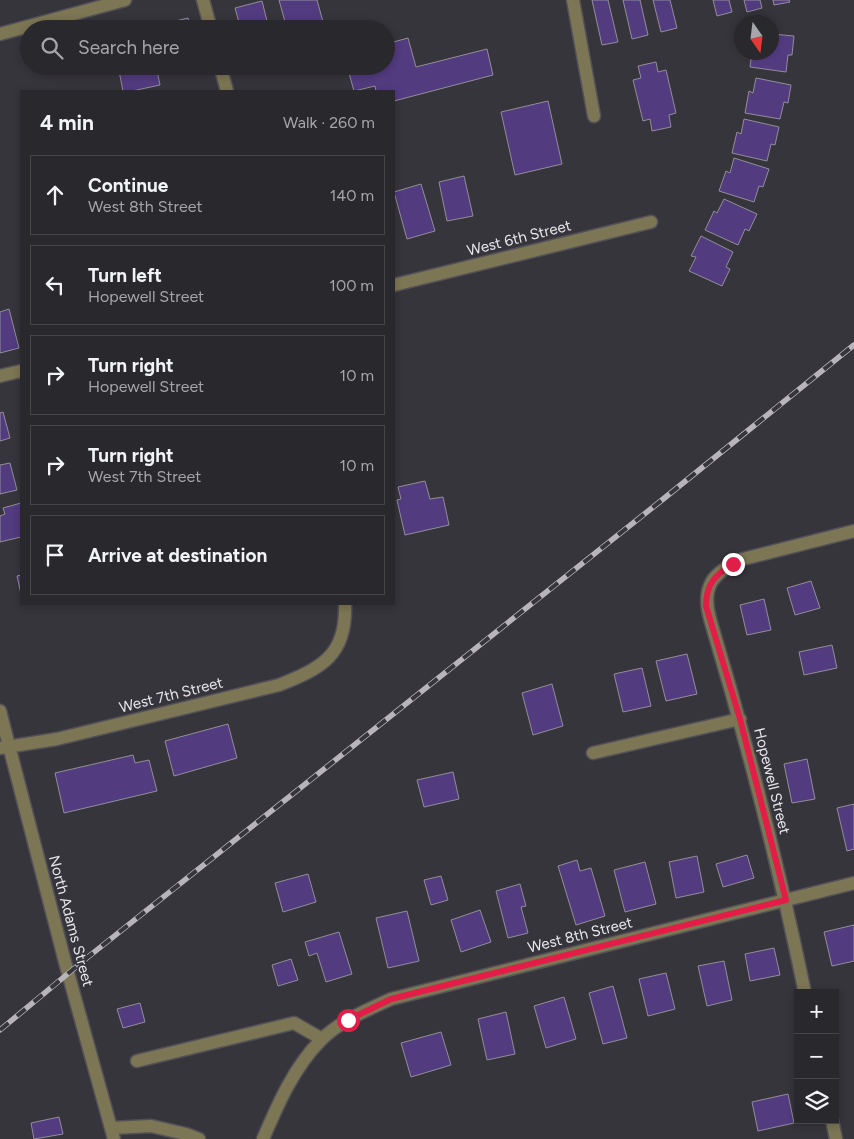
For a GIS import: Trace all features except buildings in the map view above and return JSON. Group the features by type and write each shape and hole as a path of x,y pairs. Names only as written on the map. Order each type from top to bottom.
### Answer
{"street":[{"path":"51,20 125,0"},
{"path":"203,0 209,20"},
{"path":"572,0 594,116"},
{"path":"0,34 20,29"},
{"path":"223,75 227,90"},
{"name":"West 6th Street","path":"395,285 651,222"},
{"path":"0,376 20,371"},
{"name":"Hopewell Street","path":"804,989 786,900 740,719 706,606 708,588 713,580 722,570 743,559 854,531"},
{"name":"West 7th Street","path":"5,747 57,739 279,685 317,668 338,646 346,620 345,605"},
{"name":"North Adams Street","path":"0,711 5,747 113,1133"},
{"path":"594,753 740,719"},
{"name":"West 8th Street","path":"263,1139 290,1082 322,1039 348,1020 391,999 854,883"},
{"path":"136,1061 294,1023 322,1039"},
{"path":"833,1124 836,1139"},
{"path":"113,1133 151,1126 199,1139"}],"railway":[{"path":"0,1030 88,957 854,345"}],"route":[{"path":"348,1020 391,999 786,900 740,719 706,606 708,588 713,580 722,570 733,564"}]}
